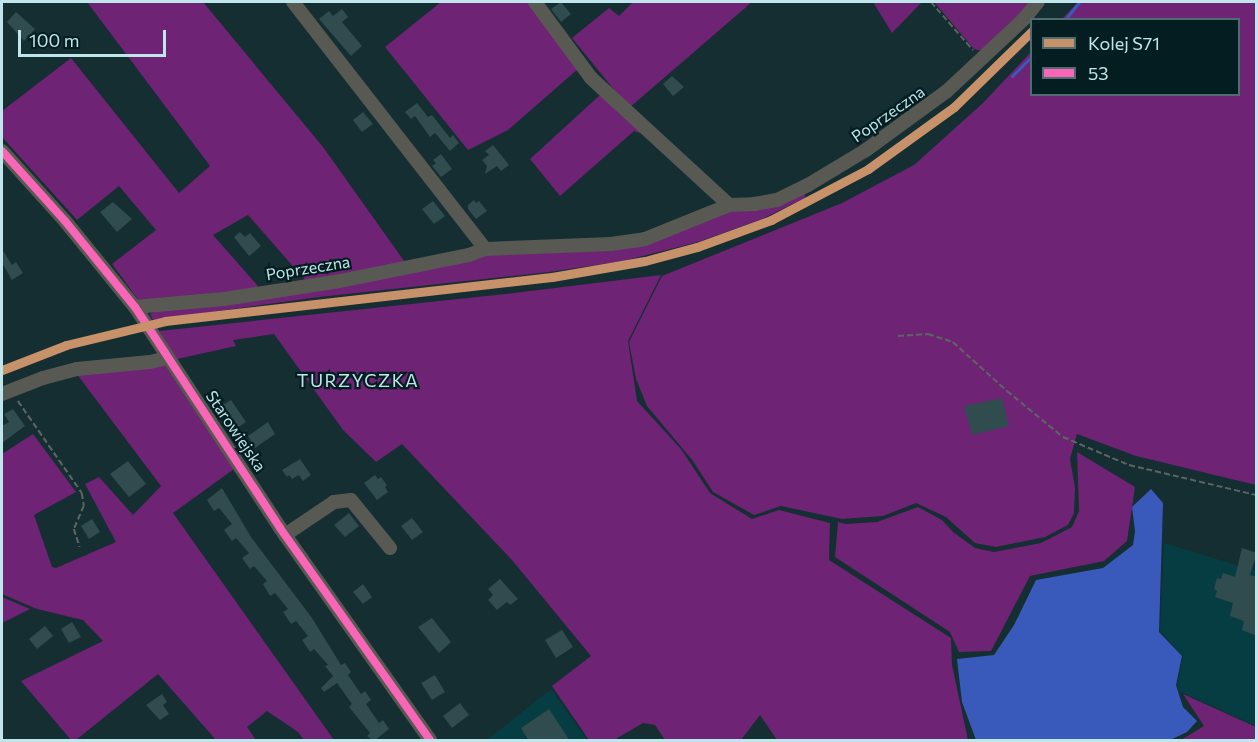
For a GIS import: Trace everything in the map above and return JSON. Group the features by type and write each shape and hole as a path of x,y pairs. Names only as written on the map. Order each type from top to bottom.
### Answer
{"street":[{"path":"294,2 485,249"},
{"path":"535,2 591,78 672,155 717,192 729,205"},
{"name":"Poprzeczna","path":"135,307 224,299 340,281 469,255 485,249 611,244 645,239 729,205 777,200 808,185 866,150 947,91 1038,2"},
{"name":"Starowiejska","path":"2,151 65,221 135,307 285,534 430,741"},
{"path":"6,393 77,369 150,362 167,358"},
{"path":"285,534 334,502 351,500 390,548"}],"path":[{"path":"931,2 981,60"},
{"path":"898,336 928,334 953,342 1007,392 1063,437 1129,465 1257,495"},
{"path":"6,393 82,493 84,506 74,529 80,547"}],"shaded area":[{"path":"87,2 203,2 323,147 407,265 305,280 248,215 213,235 258,286 254,291 140,302 112,264 156,230 119,186 77,220 2,137 2,111 71,58 179,193 210,166"},
{"path":"441,2 530,2 578,69 508,130 468,150 385,47"},
{"path":"633,2 752,2 629,108 572,38 609,8 619,16"},
{"path":"873,2 922,2 892,33"},
{"path":"934,2 1034,2 986,52 974,49"},
{"path":"1078,2 1256,2 1256,485 1136,456 1077,434 1070,459 1075,488 1074,513 1068,525 1045,537 996,547 975,543 946,517 916,503 883,516 842,519 781,506 754,515 713,492 693,461 647,406 636,379 629,342 662,276 842,203 914,165 983,103 1030,53 1030,96 1240,96 1240,18 1063,18"},
{"path":"600,95 645,135 634,131 560,196 530,159"},
{"path":"805,190 805,198 762,219 698,242 623,261 549,272 319,297 153,320 150,314 160,309 485,253 594,248"},
{"path":"661,275 628,341 637,401 681,449 710,493 752,519 779,510 830,523 829,560 951,638 952,665 968,740 777,740 760,715 741,740 665,740 655,725 643,723 614,740 589,740 552,686 591,656 512,560 402,444 376,462 343,430 274,334 233,340 236,346 177,359 159,331"},
{"path":"164,364 234,469 173,513 334,740 304,740 298,732 267,711 247,727 256,740 216,740 158,674 76,740 71,740 21,681 103,641 83,620 37,609 2,594 2,454 33,434 76,492 34,515 52,567 56,568 116,542 85,484 99,477 133,515 161,486 76,373"},
{"path":"1077,452 1135,487 1127,541 1104,561 1030,576 991,651 959,652 950,632 835,557 838,522 846,524 877,522 918,507 942,520 953,532 975,548 994,552 1041,543 1072,527 1079,511"},
{"path":"1164,543 1256,571 1256,726 1179,691 1177,685 1183,656 1160,631"},
{"path":"2,597 30,609 2,623"},
{"path":"551,689 587,740 487,740"},
{"path":"1183,694 1256,727 1256,740 1181,740 1204,726"}],"water":[{"path":"1151,489 1163,503 1159,632 1182,656 1176,685 1183,707 1197,721 1187,732 1170,740 976,740 962,702 957,659 994,655 1014,625 1036,580 1103,568 1133,545 1135,531 1132,507"}],"building":[{"path":"561,2 571,14 561,22 551,9"},
{"path":"342,9 348,17 342,22 362,46 351,56 319,19 329,11 333,16"},
{"path":"16,12 35,29 24,41 7,22"},
{"path":"672,76 684,87 673,96 663,84"},
{"path":"417,103 428,117 432,115 450,138 453,135 459,143 450,151 435,133 430,137 415,116 411,119 405,112"},
{"path":"363,112 373,124 362,132 353,120"},
{"path":"493,145 509,165 501,171 497,166 485,174 487,166 482,160 489,155 485,151"},
{"path":"441,154 452,169 441,177 432,166 436,163 433,160"},
{"path":"474,200 476,203 479,201 487,211 476,219 468,209 468,205"},
{"path":"433,201 445,216 434,224 422,209"},
{"path":"113,202 132,219 117,232 100,212"},
{"path":"240,232 245,237 250,233 261,246 249,256 234,237"},
{"path":"2,249 12,265 16,262 23,273 12,280 2,263"},
{"path":"1002,398 1009,426 972,435 964,406"},
{"path":"231,400 246,422 237,428 235,425 232,426 219,407"},
{"path":"13,409 25,426 2,443 2,426 9,422 4,414"},
{"path":"268,422 275,434 255,448 248,436"},
{"path":"300,459 311,475 303,481 299,475 292,479 289,475 287,477 282,470"},
{"path":"128,461 146,484 129,497 110,474"},
{"path":"375,475 378,479 381,477 387,485 385,487 388,492 377,500 364,483"},
{"path":"222,488 251,537 312,618 341,665 345,663 351,672 348,675 361,694 365,691 371,700 366,704 379,723 383,720 389,729 374,741 367,736 370,733 349,707 352,704 337,683 324,692 321,688 333,676 325,666 328,665 314,649 310,652 302,640 308,636 296,621 291,624 283,612 288,609 275,593 270,596 263,584 267,581 254,566 250,569 242,558 249,553 236,538 232,541 224,530 232,524 219,508 214,511 207,500"},
{"path":"349,513 359,526 345,537 334,525"},
{"path":"412,518 423,532 412,540 401,526"},
{"path":"92,519 100,532 89,539 81,526"},
{"path":"1242,548 1257,553 1250,575 1257,577 1257,636 1242,630 1244,621 1230,616 1233,603 1215,597 1217,591 1214,589 1217,578 1221,579 1223,573 1235,577"},
{"path":"500,579 518,599 510,605 507,602 497,610 488,600 493,595 488,589"},
{"path":"363,584 372,597 363,604 353,592"},
{"path":"432,618 451,642 439,653 418,627"},
{"path":"72,622 81,637 69,643 61,629"},
{"path":"45,626 53,636 37,649 29,639"},
{"path":"562,630 573,647 556,658 545,640"},
{"path":"435,675 445,692 432,700 421,683"},
{"path":"162,694 167,702 163,705 169,714 160,720 146,705"},
{"path":"460,703 469,715 452,728 443,716"},
{"path":"549,709 570,741 529,741 521,728"}],"waterway":[{"path":"1067,18 1079,2"},
{"path":"1012,76 1030,58"}],"rail line":[{"name":"S71","path":"2,370 66,345 165,321 552,277 645,261 697,247 771,220 868,169 954,107 1030,33"}],"transit line":[{"name":"53","path":"2,151 65,221 135,307 280,528 430,740"}],"district":[{"name":"TURZYCZKA","path":"358,380"}]}
